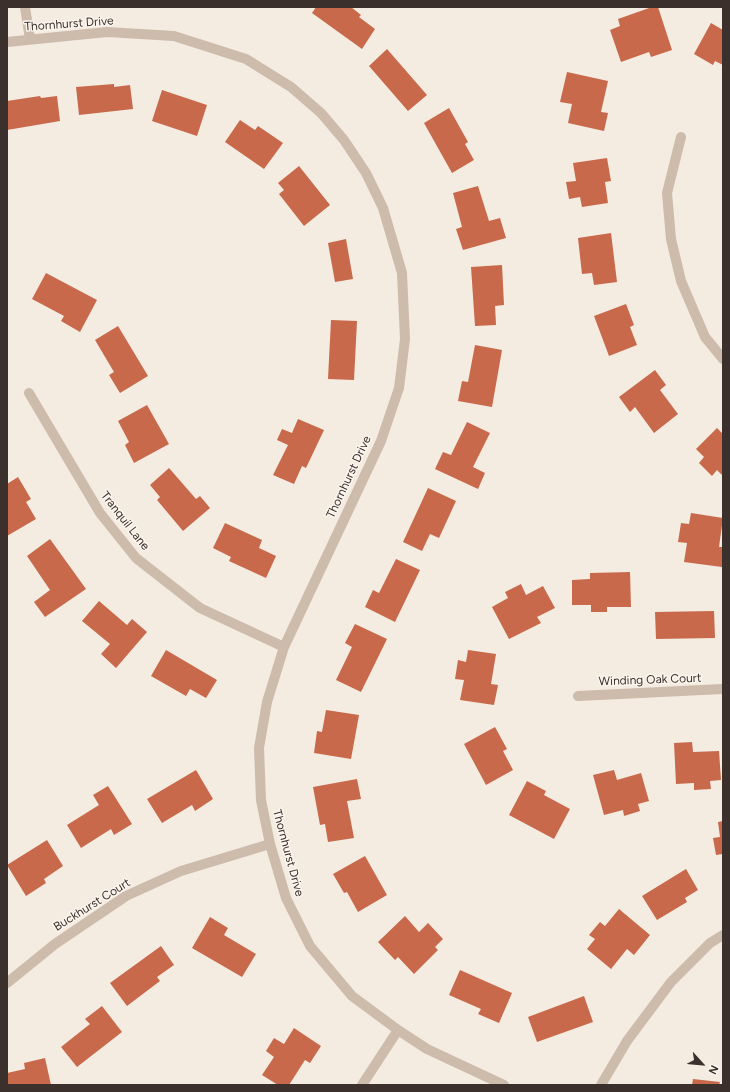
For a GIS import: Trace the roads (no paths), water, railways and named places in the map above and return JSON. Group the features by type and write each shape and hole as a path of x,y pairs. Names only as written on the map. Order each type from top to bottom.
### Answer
{"street":[{"path":"25,7 30,40"},
{"name":"Thornhurst Drive","path":"7,42 107,32 174,36 246,59 291,87 321,113 344,140 366,173 383,208 402,273 406,339 399,388 381,441 284,647 267,702 259,748 261,800 270,844 286,898 310,946 352,996 398,1030 427,1049 504,1085"},
{"path":"681,137 667,193 671,239 681,281 705,337 723,359"},
{"name":"Tranquil Lane","path":"29,393 100,513 136,558 200,608 284,647"},
{"name":"Winding Oak Court","path":"578,696 723,689"},
{"name":"Buckhurst Court","path":"7,983 55,944 126,896 181,871 270,844"},
{"path":"601,1085 627,1041 671,982 710,943 723,935"},
{"path":"362,1085 398,1030"}]}
